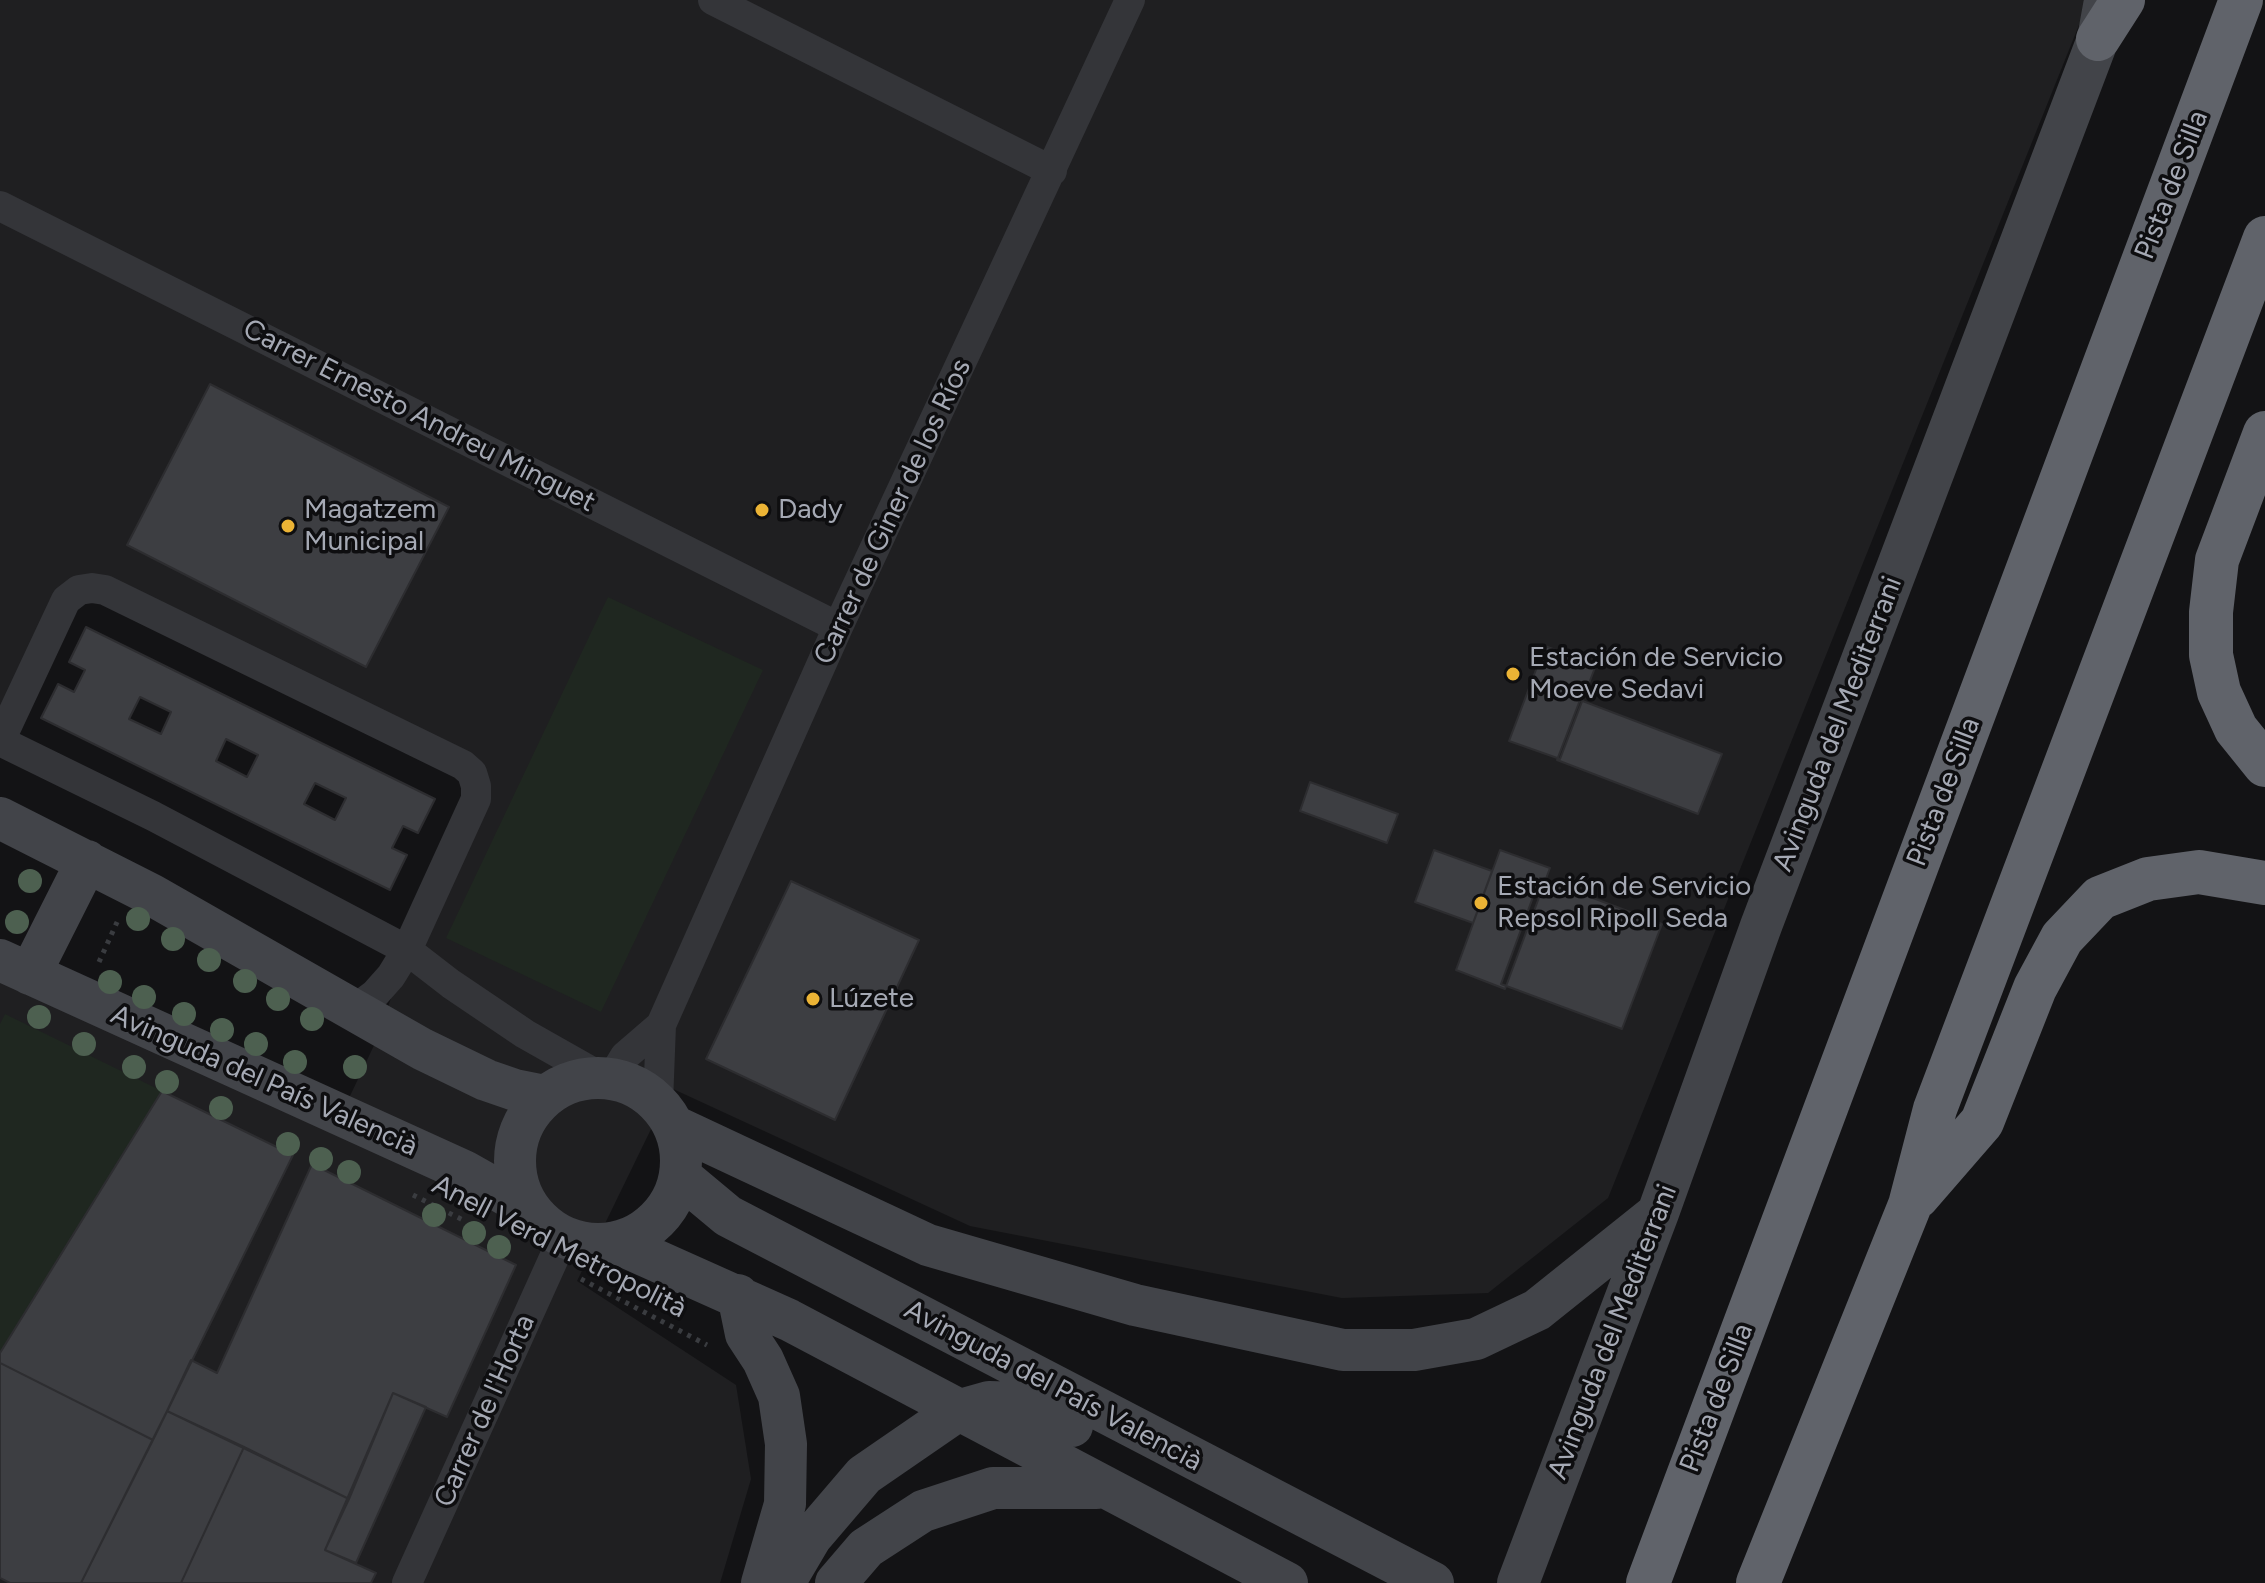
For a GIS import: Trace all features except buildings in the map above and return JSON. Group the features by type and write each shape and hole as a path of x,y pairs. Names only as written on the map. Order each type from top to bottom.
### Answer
{"highway":[{"path":"2101,20 2123,0"},
{"name":"Pista de Silla","path":"1648,1583 2241,0"},
{"path":"1758,1583 1910,1205 1935,1109 2265,238"},
{"path":"2265,433 2217,560 2211,655 2219,692 2236,729 2265,765"},
{"path":"1910,1205 1982,1122 2035,988 2062,938 2100,898 2148,879 2199,872 2265,883"}],"street":[{"path":"713,0 1052,171"},
{"name":"Carrer de Giner de los Ríos","path":"606,1078 625,1056 661,1025 838,627 1130,0"},
{"name":"Avinguda del Mediterrani","path":"1518,1583 2101,20"},
{"name":"Carrer Ernesto Andreu Minguet","path":"0,206 838,627"},
{"path":"355,1009 375,994 391,976 407,950 476,799 472,773 463,765 105,590 79,590 66,600 0,741 153,816 407,950 525,1034 606,1078 636,1087 666,1114 928,1245 1135,1305 1343,1350 1414,1350 1476,1339 1537,1310 1658,1213"},
{"path":"0,818 87,861 422,1049 486,1080 545,1096"},
{"path":"15,967 87,861"},
{"name":"Avinguda del País Valencià","path":"15,967 464,1171 526,1206"},
{"name":"Carrer de Giner de los Ríos","path":"661,1025 666,1114"},
{"path":"606,1078 572,1082 545,1096 525,1119 514,1148 515,1178 526,1206 557,1251 617,1243 640,1233 659,1219 673,1199 680,1176 681,1150 666,1114"},
{"name":"Avinguda del País Valencià","path":"680,1176 728,1216 1433,1583"},
{"path":"617,1243 738,1295 1287,1583"},
{"name":"Carrer de l'Horta","path":"407,1583 557,1251"},
{"path":"738,1295 746,1334 763,1360 779,1396 786,1444 785,1504 762,1583"},
{"path":"784,1583 811,1537 864,1475 957,1411 989,1402 1023,1403 1075,1427 1152,1438"},
{"path":"836,1583 866,1548 923,1511 993,1488 1109,1489"}],"path":[{"path":"93,976 124,907"},
{"name":"Anell Verd Metropolità","path":"408,1193 466,1222"},
{"name":"Anell Verd Metropolità","path":"557,1251 772,1379"}],"shaded area":[{"path":"0,0 2089,0 1608,1198 1488,1293 1342,1298 970,1226 671,1088 577,1281 736,1385 751,1479 720,1583 0,1583 0,959 341,1115 378,1037 407,950 476,786 79,590 0,741"},
{"path":"608,597 763,670 601,1012 446,938"},
{"path":"5,1014 162,1091 0,1352 0,1024"}],"place":[{"name":"Dady","path":"762,510"},
{"name":"Magatzem Municipal","path":"288,526"},
{"name":"Estación de Servicio Moeve Sedavi","path":"1513,674"},
{"name":"Estación de Servicio Repsol Ripoll Seda","path":"1481,903"},
{"name":"Lúzete","path":"813,999"}]}
